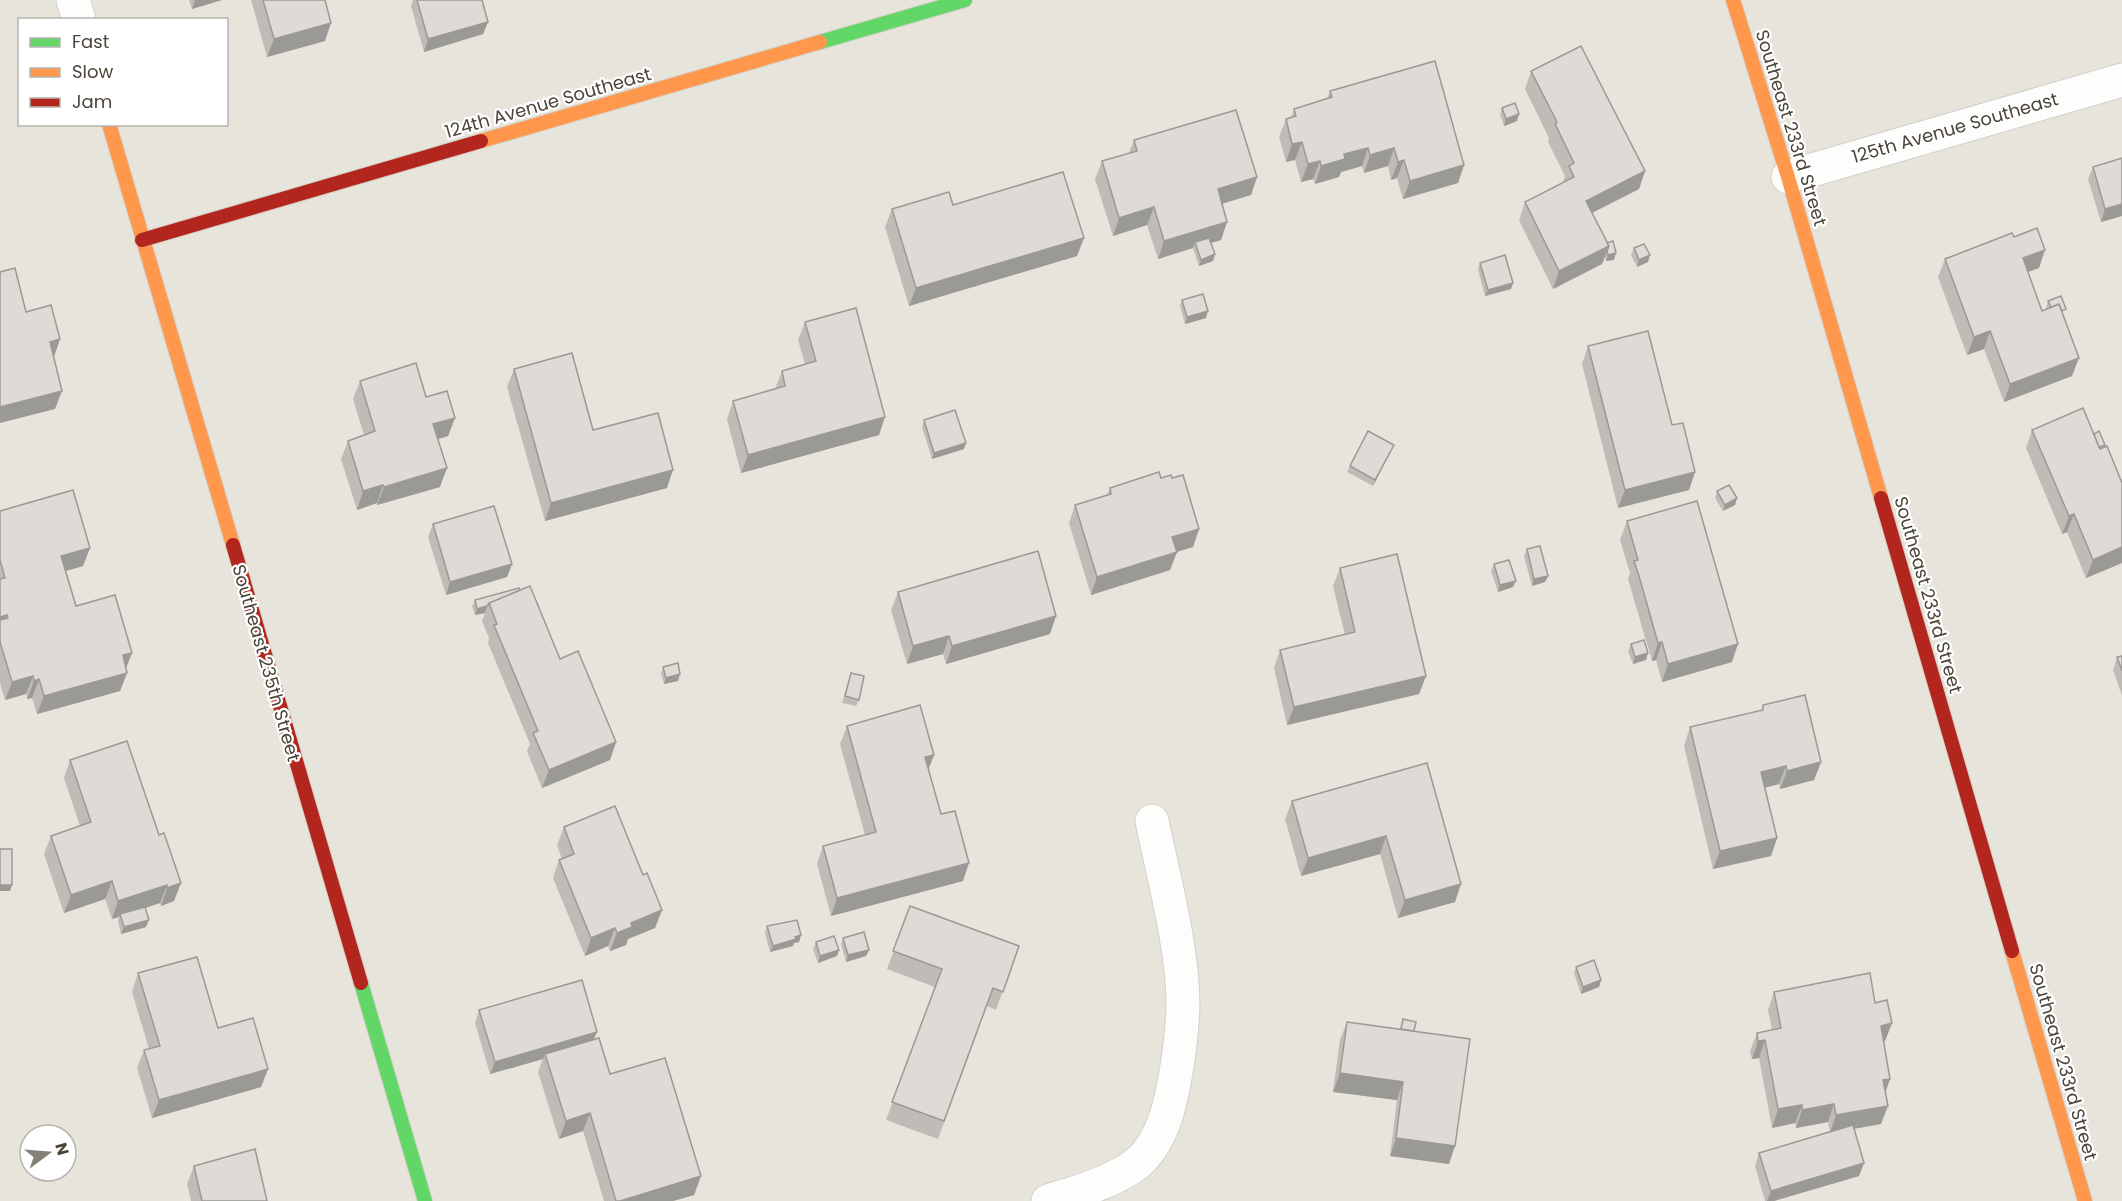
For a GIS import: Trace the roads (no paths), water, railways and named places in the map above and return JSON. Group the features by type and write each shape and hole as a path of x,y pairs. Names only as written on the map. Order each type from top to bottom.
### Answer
{"street":[{"path":"73,0 78,18"},
{"name":"124th Avenue Southeast","path":"142,240 902,8 965,0"},
{"name":"Southeast 233rd Street","path":"1733,0 1788,177 2085,1201"},
{"name":"125th Avenue Southeast","path":"1788,177 2122,80"},
{"name":"Southeast 235th Street","path":"110,126 425,1201"},
{"path":"1048,1201 1091,1188 1116,1176 1142,1159 1160,1133 1170,1102 1180,1051 1183,1004 1177,940 1152,822"}]}
